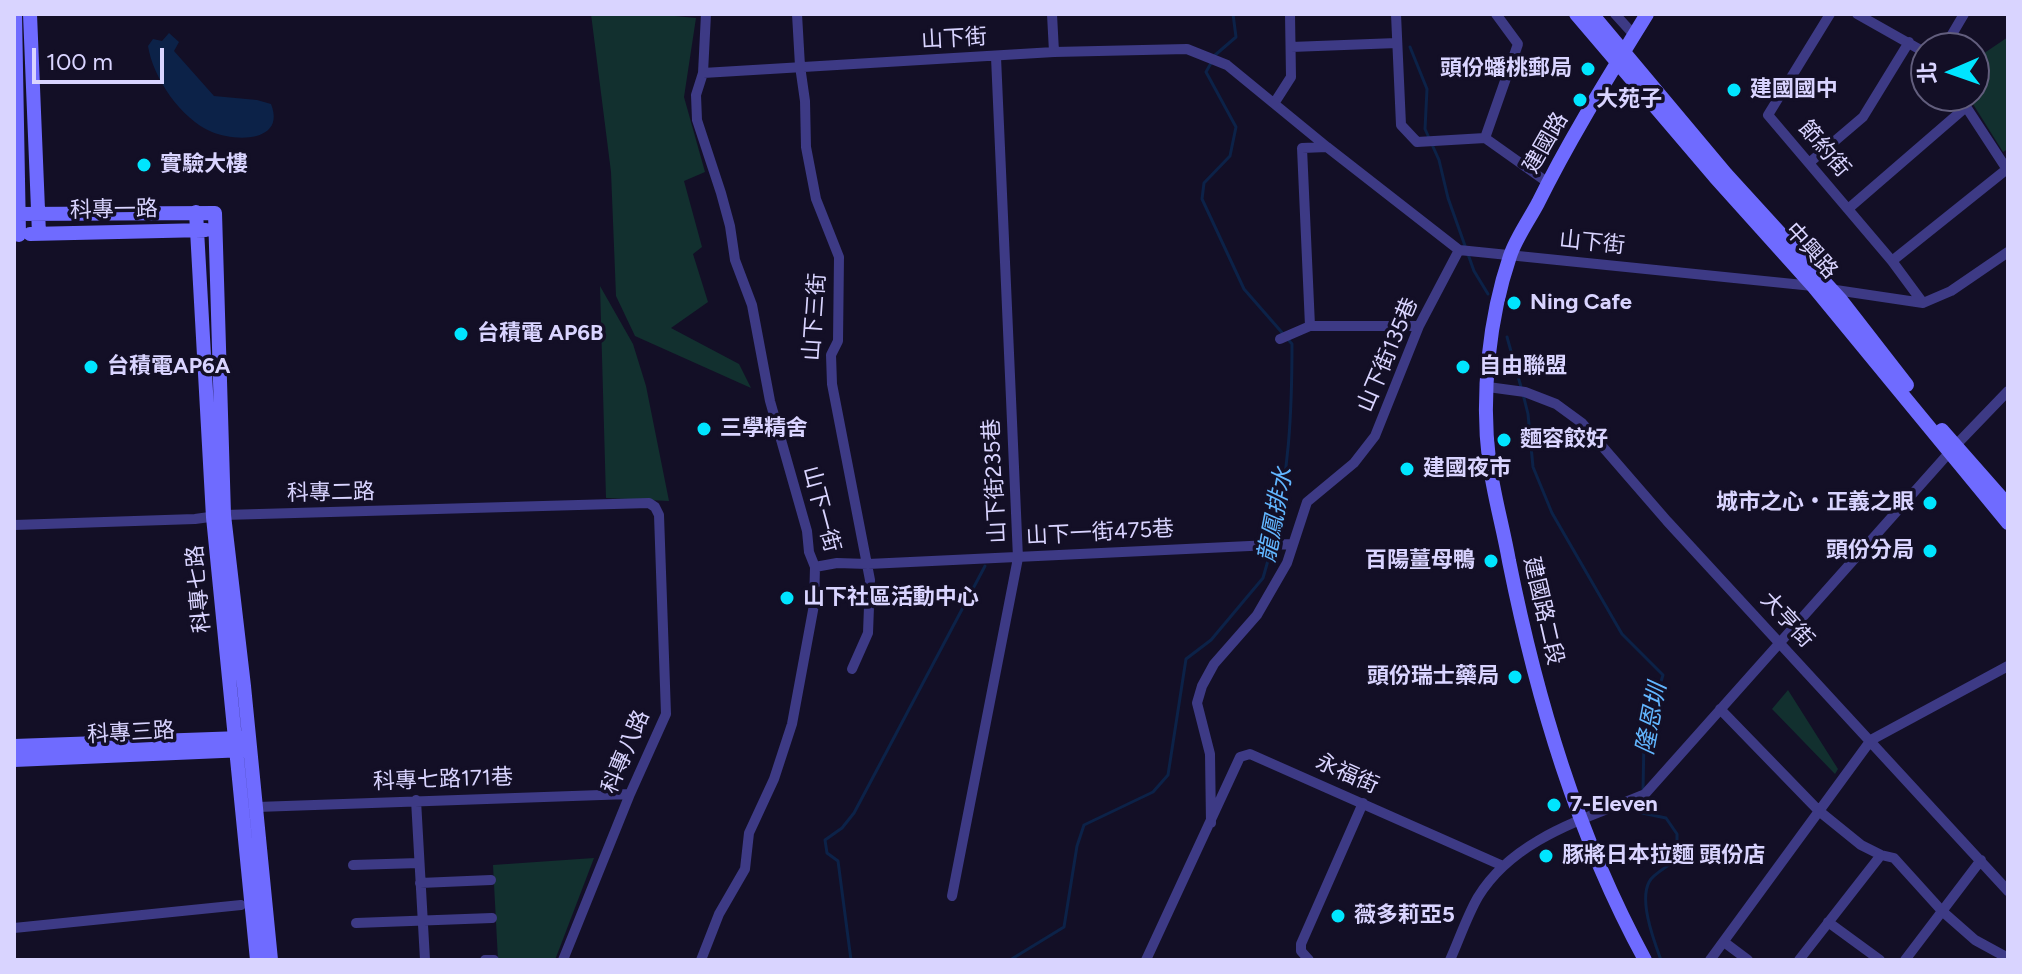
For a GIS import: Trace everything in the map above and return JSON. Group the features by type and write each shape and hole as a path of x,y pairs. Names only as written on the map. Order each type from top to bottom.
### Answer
{"street":[{"path":"15,14 17,235"},
{"path":"30,14 39,234"},
{"name":"山下一街","path":"701,960 719,914 745,869 749,833 774,779 792,724 814,605 815,567 770,401 752,305 735,260 730,226 697,120 696,95 703,73 706,14"},
{"name":"山下三街","path":"797,14 806,147 816,199 839,257 838,341 831,355 832,384 868,564 868,633 852,669"},
{"path":"1052,14 1054,52"},
{"path":"1290,14 1291,77 1275,102 1327,147 1464,251"},
{"path":"1396,14 1401,125 1426,141 1485,138 1547,182"},
{"path":"1485,138 1518,44 1496,14"},
{"name":"中興路","path":"1576,14 1621,56 1831,289 2008,523"},
{"name":"中興路","path":"1592,14 1715,177 1953,449 2008,505"},
{"path":"1615,14 1634,35"},
{"name":"建國路","path":"1511,254 1547,182 1647,14"},
{"name":"節約街","path":"1830,14 1768,115 1892,261 1923,303"},
{"path":"1809,163 1863,117 1909,42 1857,14"},
{"path":"1953,32 1964,14"},
{"path":"1291,47 1397,43"},
{"name":"山下街","path":"703,73 1054,52 1187,49 1221,61 1275,102"},
{"name":"山下街235巷","path":"952,896 1018,558 996,57"},
{"path":"1848,209 1960,112"},
{"path":"1892,261 2006,164 1970,112"},
{"path":"1310,326 1302,148 1327,147"},
{"name":"科專七路","path":"196,212 219,516 243,744 257,960"},
{"name":"科專一路","path":"16,214 215,213"},
{"name":"科專七路","path":"215,213 219,516"},
{"name":"科專一路","path":"17,235 216,230"},
{"name":"山下街","path":"1464,251 1813,286 1923,303"},
{"name":"山下街135巷","path":"1211,823 1210,754 1197,703 1202,686 1214,664 1257,615 1287,563 1287,544 1307,502 1354,463 1375,436 1419,326 1464,251"},
{"path":"1923,303 1951,291 2008,252"},
{"name":"建國路二段","path":"1511,254 1491,329 1489,459 1517,602 1550,735 1580,819 1645,960"},
{"path":"1281,338 1310,326 1419,326"},
{"name":"大亨街","path":"1488,387 1522,391 1556,404 1582,423 1667,521 2008,891"},
{"path":"1450,960 1478,897 1503,866 1534,842 1580,819 1643,794 2008,391"},
{"name":"科專二路","path":"14,525 649,503"},
{"name":"科專八路","path":"563,960 666,714 659,515 649,503"},
{"name":"山下一街475巷","path":"815,567 837,563 1018,558 1287,544"},
{"path":"1710,960 1871,740 2008,666"},
{"path":"1720,709 1819,811 1861,845 1894,858 1942,911 1975,940 2008,958"},
{"name":"科專七路","path":"243,744 257,807 271,960"},
{"name":"科專三路","path":"14,746 243,744"},
{"name":"科專三路","path":"14,760 243,744"},
{"name":"永福街","path":"1146,960 1240,757 1250,754 1503,866"},
{"name":"科專七路171巷","path":"257,807 630,794"},
{"path":"416,800 425,960"},
{"path":"1309,960 1301,951 1301,944 1363,803"},
{"path":"1799,960 1881,855"},
{"path":"1905,960 1981,860"},
{"path":"353,865 419,863"},
{"path":"420,883 491,880"},
{"path":"14,928 241,905"},
{"path":"356,923 492,918"},
{"path":"1828,922 1865,956 1880,960"},
{"path":"1724,942 1748,960"},
{"path":"485,960 494,960"}],"green space":[{"path":"591,14 696,18 684,97 705,172 684,181 702,247 693,254 708,302 671,328 739,364 751,388 635,336 616,296 611,172"},
{"path":"2008,37 2008,149 2003,152 1978,112 1990,112 1990,49"},
{"path":"600,286 633,344 646,386 669,501 606,498"},
{"path":"1788,690 1838,769 1835,774 1772,709"},
{"path":"594,858 555,960 498,960 493,865"}],"water":[{"path":"169,33 179,42 174,51 214,96 271,104 274,117 271,126 256,136 222,135 201,126 179,108 162,84 148,46 153,39 162,41"}],"waterway":[{"name":"龍鳳排水","path":"1214,56 1236,37 1233,14"},
{"name":"隆恩圳","path":"1410,47 1427,89 1425,129 1439,160 1448,198 1474,271 1488,294"},
{"name":"龍鳳排水","path":"1211,63 1206,72 1236,127 1230,156 1204,183 1202,199 1244,289 1292,344 1288,444 1272,542"},
{"name":"隆恩圳","path":"1507,337 1521,387"},
{"name":"隆恩圳","path":"1523,394 1533,467 1552,513 1622,634 1663,675 1644,739 1643,791"},
{"name":"龍鳳排水","path":"1010,960 1064,927 1077,846 1084,825 1153,792 1168,775 1186,659 1211,640 1263,578 1271,550"},
{"path":"851,960 838,861 827,853 825,840 842,828 854,813 985,566"},
{"name":"隆恩圳","path":"1643,799 1642,813 1666,818 1677,834 1677,860 1651,879 1647,887 1648,919 1661,960"}],"place":[{"name":"頭份蟠桃郵局","path":"1588,69"},
{"name":"建國國中","path":"1734,90"},
{"name":"大苑子","path":"1580,100"},
{"name":"實驗大樓","path":"144,165"},
{"name":"Ning Cafe","path":"1514,303"},
{"name":"台積電 AP6B","path":"461,334"},
{"name":"台積電AP6A","path":"91,367"},
{"name":"自由聯盟","path":"1463,367"},
{"name":"三學精舍","path":"704,429"},
{"name":"麵容餃好","path":"1504,440"},
{"name":"建國夜市","path":"1407,469"},
{"name":"城市之心‧正義之眼","path":"1930,503"},
{"name":"頭份分局","path":"1930,551"},
{"name":"百陽薑母鴨","path":"1491,561"},
{"name":"山下社區活動中心","path":"787,598"},
{"name":"頭份瑞士藥局","path":"1515,677"},
{"name":"7-Eleven","path":"1554,805"},
{"name":"豚將日本拉麵 頭份店","path":"1546,856"},
{"name":"薇多莉亞5","path":"1338,916"}]}
